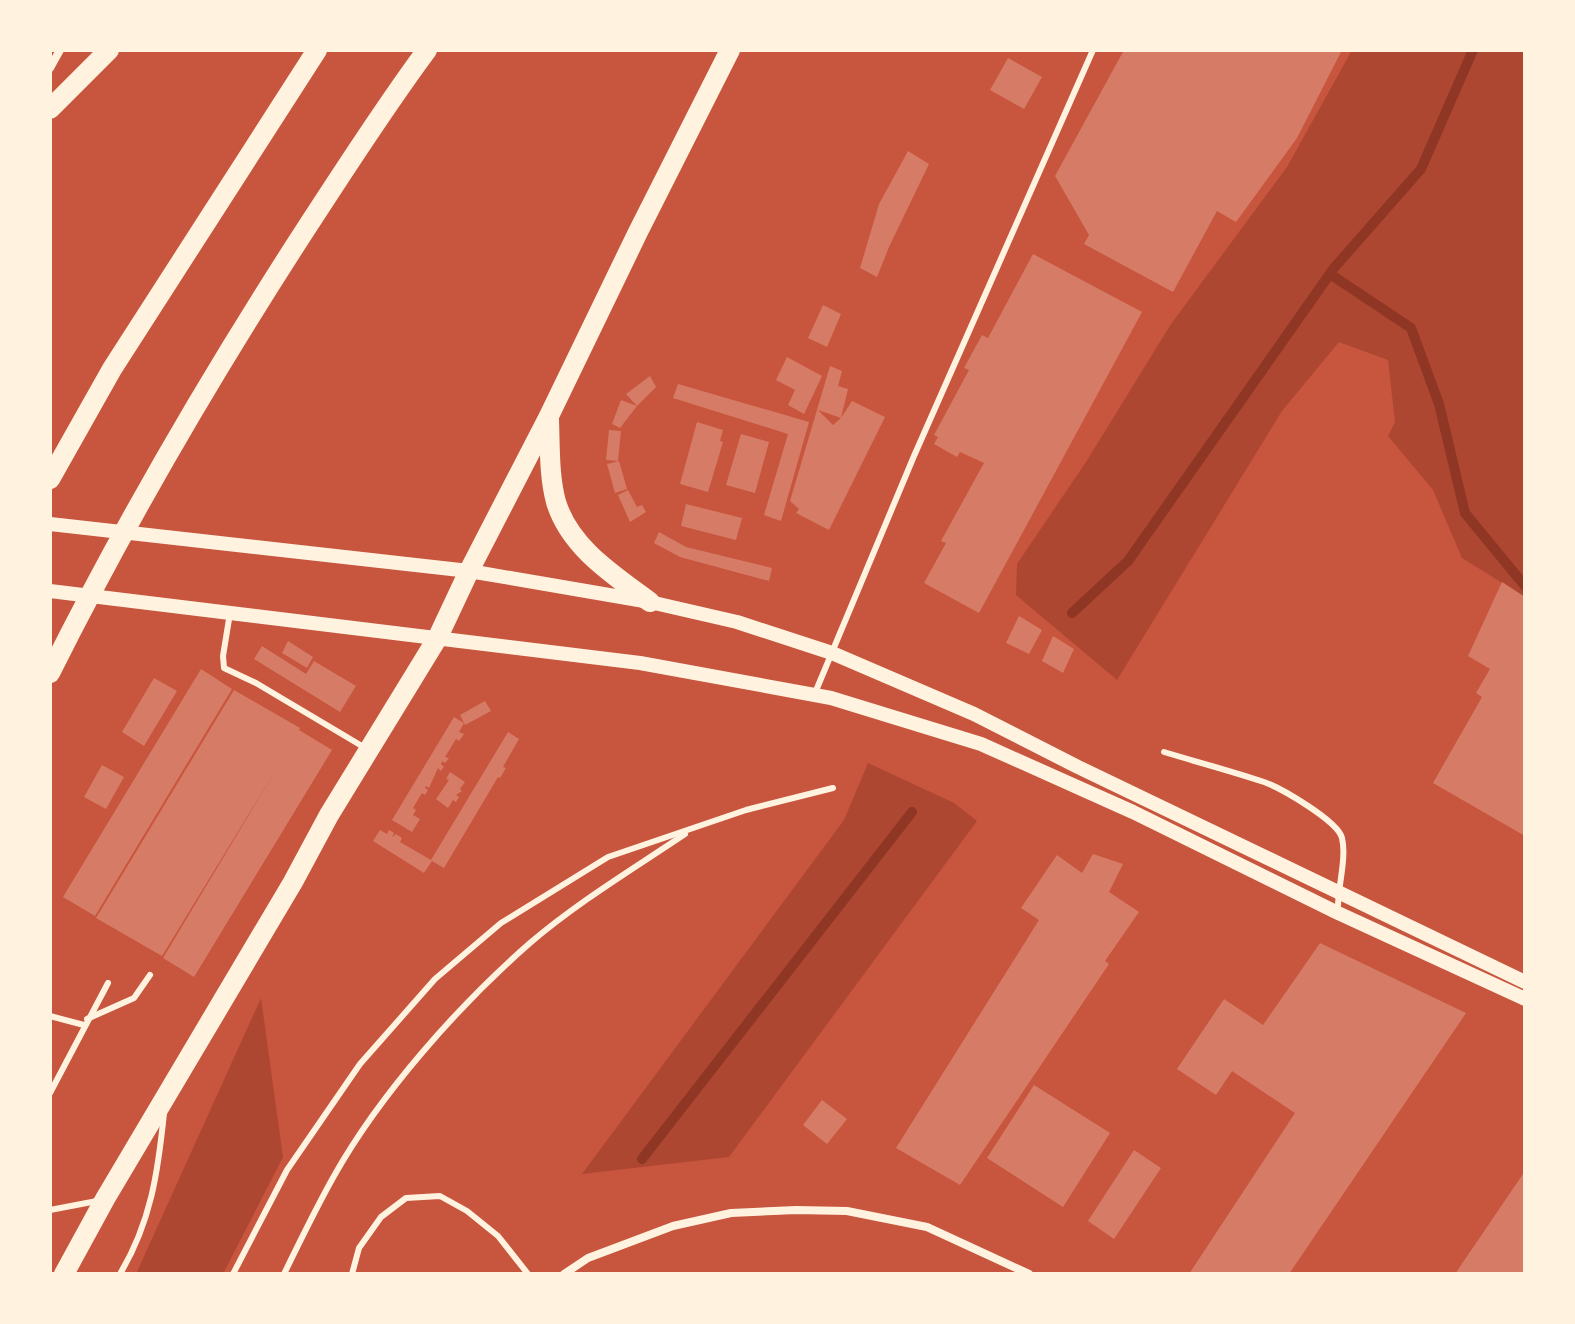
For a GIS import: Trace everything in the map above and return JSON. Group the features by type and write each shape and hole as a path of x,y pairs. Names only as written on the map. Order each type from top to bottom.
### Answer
{"main road":[{"path":"50,109 109,50"},
{"path":"50,479 112,369 317,50"},
{"path":"50,673 136,507 244,324 387,104 427,50"},
{"path":"64,1274 368,750 438,637 730,50"},
{"path":"549,416 551,473 557,504 572,533 592,557 650,602"}],"street":[{"path":"50,68 60,50"},
{"path":"50,524 469,571 650,602 737,622 832,653 974,714 1525,982"},
{"path":"50,591 640,663 815,694 981,744 1133,812 1338,913 1525,999"},
{"path":"564,1274 588,1258 673,1226 731,1213 796,1210 847,1211 927,1227 1029,1274"}],"lane":[{"path":"815,694 914,456 1093,50"},
{"path":"230,613 224,668 256,683 368,750"},
{"path":"1164,752 1267,783 1330,822 1342,835 1338,913"},
{"path":"233,1274 287,1170 360,1064 435,979 501,923 608,857 746,810 833,788"},
{"path":"284,1274 334,1175 374,1114 471,1000 531,943 590,898 691,830"},
{"path":"50,1016 86,1022 134,998 150,975"},
{"path":"50,1093 108,983"},
{"path":"120,1274 148,1215 159,1163 166,1098"},
{"path":"352,1274 359,1248 381,1217 406,1198 440,1196 467,1211 498,1236 528,1274"},
{"path":"50,1210 105,1199"}],"shaded area":[{"path":"1352,50 1525,50 1525,597 1462,558 1433,490 1388,436 1395,422 1388,360 1339,342 1282,411 1117,680 1016,595 1017,564 1086,462 1171,324 1287,167"},
{"path":"868,763 954,803 977,821 729,1157 582,1174 844,820"},
{"path":"261,998 283,1157 223,1274 136,1274"}],"building":[{"path":"1124,50 1342,50 1297,138 1236,222 1217,211 1173,292 1084,244 1089,235 1055,176"},
{"path":"1008,58 1042,77 1024,109 990,90"},
{"path":"908,151 929,164 877,277 860,268 879,204"},
{"path":"1033,254 1142,312 979,613 924,583 946,543 941,541 984,463 960,452 957,457 934,444 938,437 934,435 969,370 964,368 982,335 988,338"},
{"path":"823,305 841,314 827,347 808,338"},
{"path":"787,357 822,376 804,414 788,405 795,390 776,380"},
{"path":"830,366 842,371 838,386 848,389 841,418 852,401 885,417 829,530 796,513 799,509 790,501","holes":["818,410 841,418 833,425"]},
{"path":"650,376 656,387 637,406 626,394"},
{"path":"678,384 809,422 781,521 764,515 788,434 673,398"},
{"path":"621,400 637,406 620,428 612,424"},
{"path":"697,422 723,430 720,441 723,442 708,492 680,484"},
{"path":"609,430 621,431 618,461 606,460"},
{"path":"741,434 769,442 755,493 726,485"},
{"path":"619,461 627,489 615,493 607,464"},
{"path":"628,490 637,507 642,505 646,512 630,522 618,495"},
{"path":"686,504 742,518 736,540 681,526"},
{"path":"659,532 686,547 772,568 769,581 680,557 654,543"},
{"path":"1502,582 1525,597 1525,836 1433,783 1482,697 1476,693 1490,669 1468,656"},
{"path":"1019,616 1042,630 1029,654 1006,643"},
{"path":"1053,636 1074,649 1063,673 1042,661"},
{"path":"288,641 313,657 307,668 282,653"},
{"path":"262,646 306,674 314,661 356,686 340,712 254,659"},
{"path":"201,669 232,689 95,916 63,897"},
{"path":"154,678 177,691 144,746 122,732"},
{"path":"234,690 332,750 194,977 163,958 277,768 162,956 96,918"},
{"path":"485,701 491,711 465,725 460,715"},
{"path":"454,717 464,723 459,732 464,734 459,741 456,739 445,757 449,758 445,763 442,761 441,765 444,766 441,771 438,768 429,788 425,788 428,790 425,795 422,793 413,808 416,810 413,815 420,819 412,832 392,820"},
{"path":"508,732 519,739 503,767 506,768 444,868 432,861 424,873 373,841 380,830 387,834 389,830 394,833 392,837 396,834 402,838 400,842 431,860"},
{"path":"102,765 124,777 106,809 84,797"},
{"path":"450,772 465,782 460,789 462,791 456,795 459,797 456,802 453,800 448,808 436,799 449,780 446,779"},
{"path":"1093,854 1123,864 1109,892 1139,912 1105,961 1109,964 960,1185 896,1148 1039,920 1021,908 1057,855 1082,873"},
{"path":"1320,943 1466,1013 1289,1274 1189,1274 1295,1113 1232,1071 1216,1095 1177,1069 1224,999 1263,1025"},
{"path":"1034,1085 1110,1133 1063,1207 987,1158"},
{"path":"822,1100 847,1119 827,1144 803,1125"},
{"path":"1134,1150 1161,1168 1114,1239 1088,1221"},
{"path":"1525,1171 1525,1274 1455,1274"}],"waterway":[{"path":"1072,613 1128,561 1334,268 1421,169 1473,50"},
{"path":"1330,274 1411,328 1439,404 1465,513 1525,586"},
{"path":"642,1159 912,812"}]}
